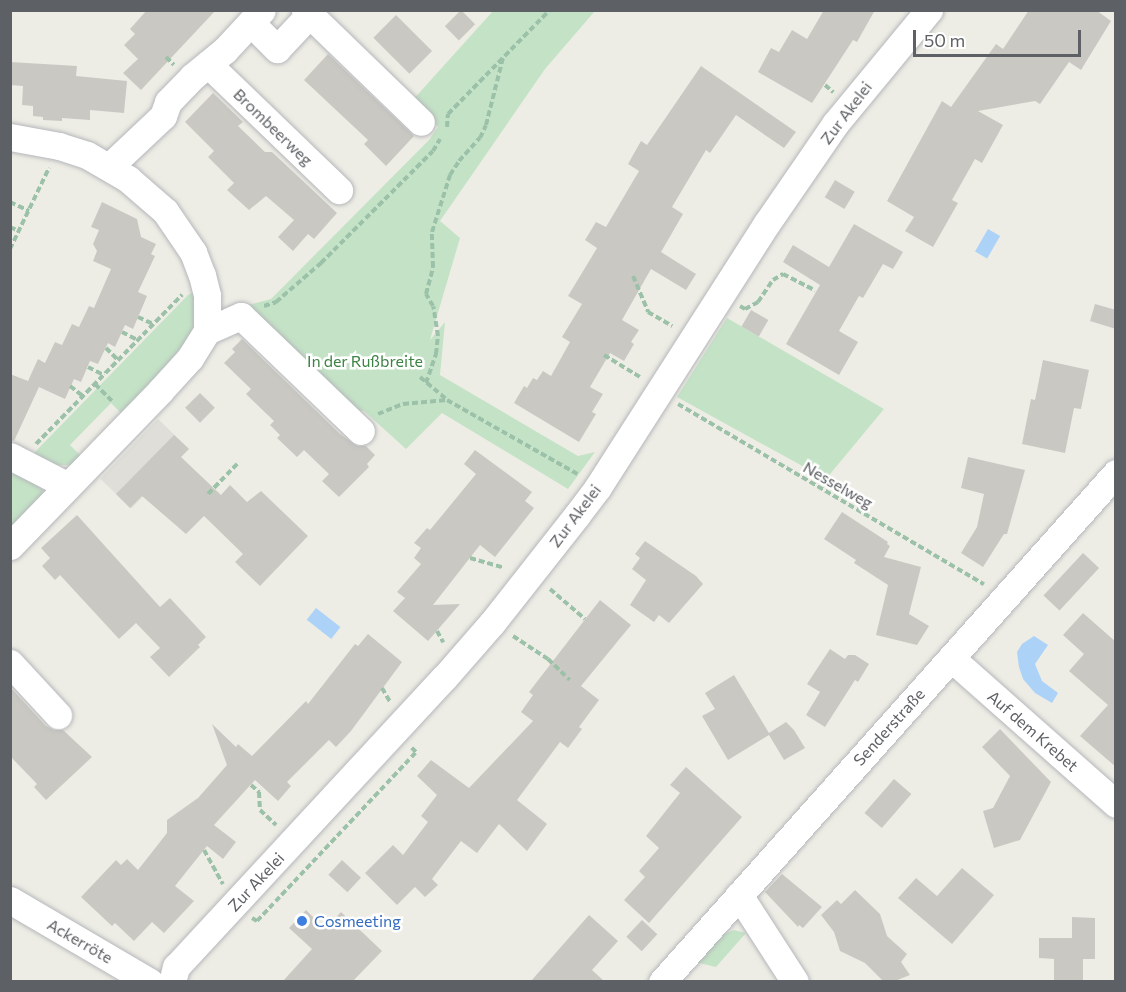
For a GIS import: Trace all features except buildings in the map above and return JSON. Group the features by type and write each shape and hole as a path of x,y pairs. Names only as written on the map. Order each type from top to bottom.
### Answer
{"street":[{"name":"Zur Akelei","path":"172,981 176,968 295,841 492,623 528,577 598,487 835,124 929,10"},
{"path":"110,166 162,116 168,102 256,17 277,49 307,13 421,122"},
{"name":"Brombeerweg","path":"208,64 339,190"},
{"path":"10,137 59,146 110,166 165,212 192,252 202,275 207,295 207,331 190,358 10,546"},
{"path":"207,331 241,316 361,431"},
{"path":"15,458 68,486"},
{"name":"Senderstraße","path":"662,981 1116,473"},
{"name":"Auf dem Krebet","path":"951,658 1116,804"},
{"path":"10,663 58,715"},
{"path":"739,895 795,981"},
{"name":"Ackerröte","path":"10,900 150,981"}],"path":[{"path":"241,316 276,302 321,263 433,151 447,126 448,114 550,10"},
{"path":"426,383 436,354 438,336 433,306 426,294 433,267 432,232 450,176 459,161 480,138 486,124 502,58"},
{"path":"10,249 59,146"},
{"path":"10,202 29,211"},
{"path":"10,227 19,231"},
{"path":"722,295 745,309 762,298 773,280 783,274 815,290"},
{"path":"15,458 83,396 202,275"},
{"path":"633,276 648,312 693,339"},
{"path":"138,317 153,324"},
{"path":"122,332 138,340"},
{"path":"106,348 118,360"},
{"name":"Nesselweg","path":"604,355 638,374 659,393 1005,597"},
{"path":"88,367 104,375"},
{"path":"420,377 447,400 545,453 598,487"},
{"path":"70,386 83,396"},
{"path":"361,431 379,413 403,404 447,400"},
{"path":"208,494 237,464"},
{"path":"470,558 528,577 585,619"},
{"path":"492,623 548,659 570,680"},
{"path":"251,785 259,792 260,810 295,841"},
{"path":"204,850 234,905"}],"shaded area":[{"path":"158,419 189,449 131,509 100,479"}],"green space":[{"name":"In der Rußbreite","path":"493,11 595,11 545,69 440,221 460,238 430,340 445,322 440,375 578,456 595,452 568,489 442,413 406,449 364,411 356,411 241,307 271,299 429,140 438,127 411,102"},
{"path":"194,292 194,332 124,416 111,403 70,445 83,458 76,465 50,465 31,456 188,295"},
{"path":"727,318 884,409 826,479 677,397"},
{"path":"18,469 36,477 45,497 11,532 11,476"},
{"path":"734,930 746,933 716,967 695,962 722,935"}],"water":[{"path":"988,229 1000,236 987,259 975,252"},
{"path":"316,608 340,627 331,639 307,620"},
{"path":"1034,636 1048,645 1035,664 1042,681 1058,693 1052,703 1035,693 1023,679 1019,667 1017,652 1022,644"}],"place":[{"name":"Cosmeeting","path":"302,921"}]}
